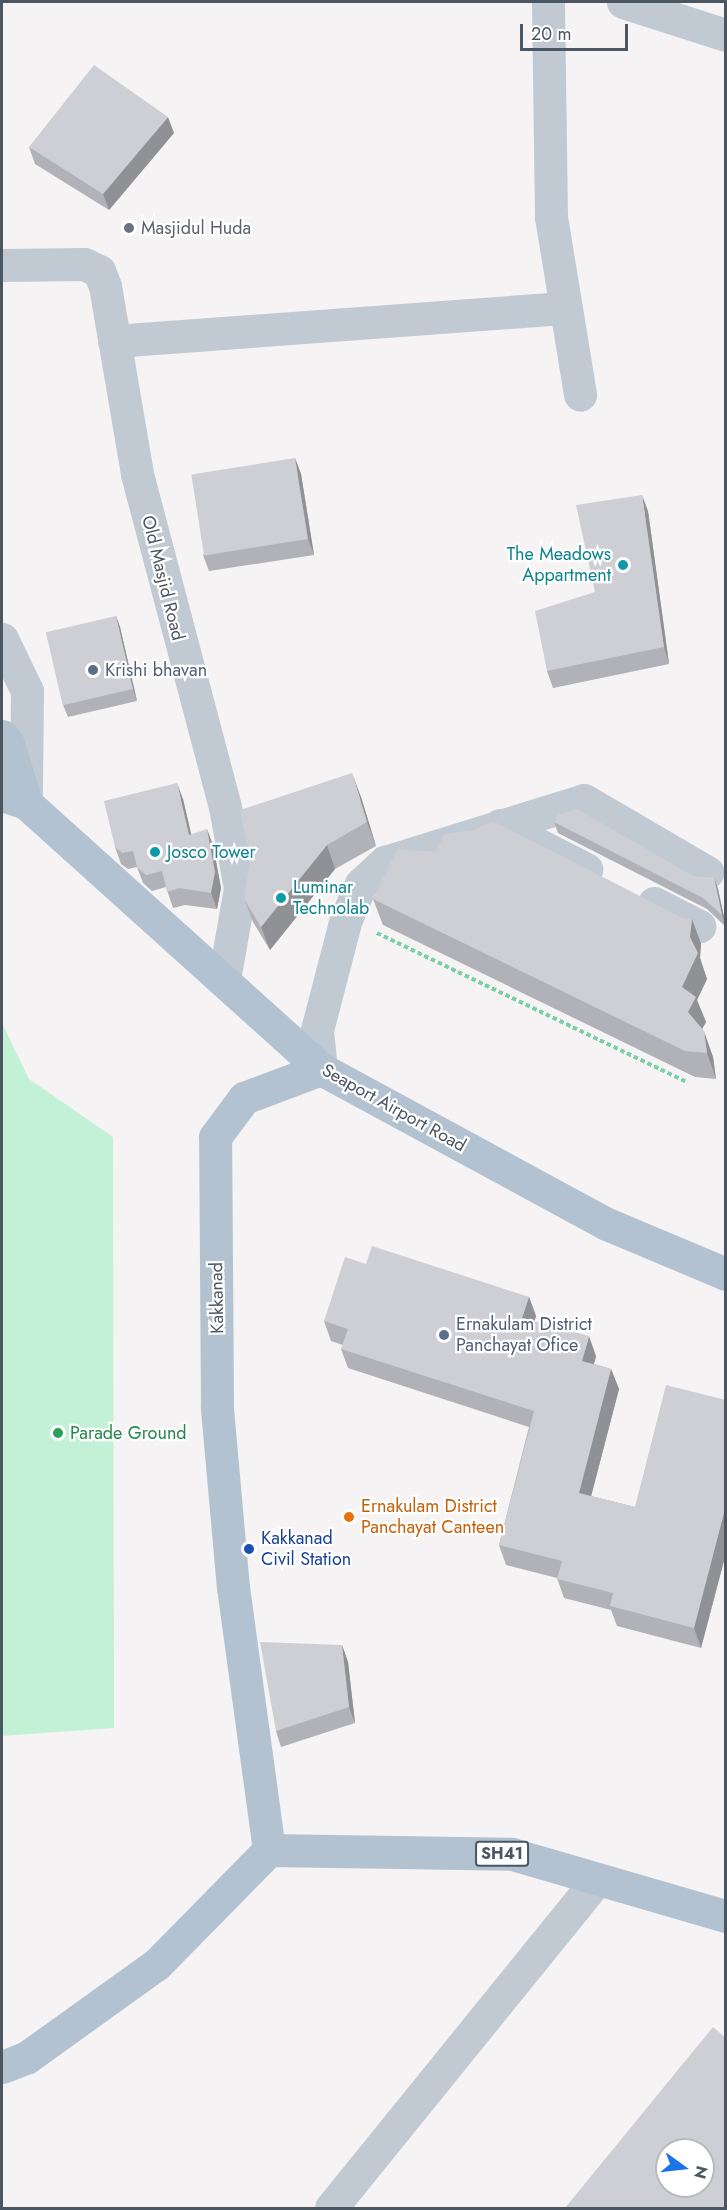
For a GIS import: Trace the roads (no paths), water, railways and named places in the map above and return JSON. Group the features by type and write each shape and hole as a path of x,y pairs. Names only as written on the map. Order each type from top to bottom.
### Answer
{"main road":[{"path":"2,736 9,744 14,799"},
{"name":"Seaport Airport Road","path":"14,799 224,981 321,1069 607,1224 726,1274"},
{"name":"Kakkanad","path":"269,1850 233,1588 218,1407 215,1137 244,1098 321,1069"},
{"path":"2,2067 26,2058 157,1964 269,1850"},
{"name":"SH41","path":"269,1850 512,1854 726,1916"}],"street":[{"path":"548,2 550,217 580,395"},
{"path":"623,2 726,35"},
{"name":"Old Masjid Road","path":"2,265 84,264 99,271 114,341 137,474 225,807 240,888 224,981"},
{"path":"114,341 566,308"},
{"path":"2,639 27,691 14,799"},
{"path":"321,1069 317,1030 323,998 346,919 361,884 385,862 584,800 707,872"},
{"path":"500,825 699,926"},
{"path":"331,2208 597,1879"}],"place":[{"name":"Masjidul Huda","path":"129,228"},
{"name":"The Meadows Appartment","path":"623,565"},
{"name":"Krishi bhavan","path":"93,670"},
{"name":"Josco Tower","path":"155,852"},
{"name":"Luminar Technolab","path":"281,898"},
{"name":"Ernakulam District Panchayat Ofice","path":"444,1335"},
{"name":"Parade Ground","path":"58,1433"},
{"name":"Ernakulam District Panchayat Canteen","path":"349,1517"},
{"name":"Kakkanad Civil Station","path":"249,1549"}]}
